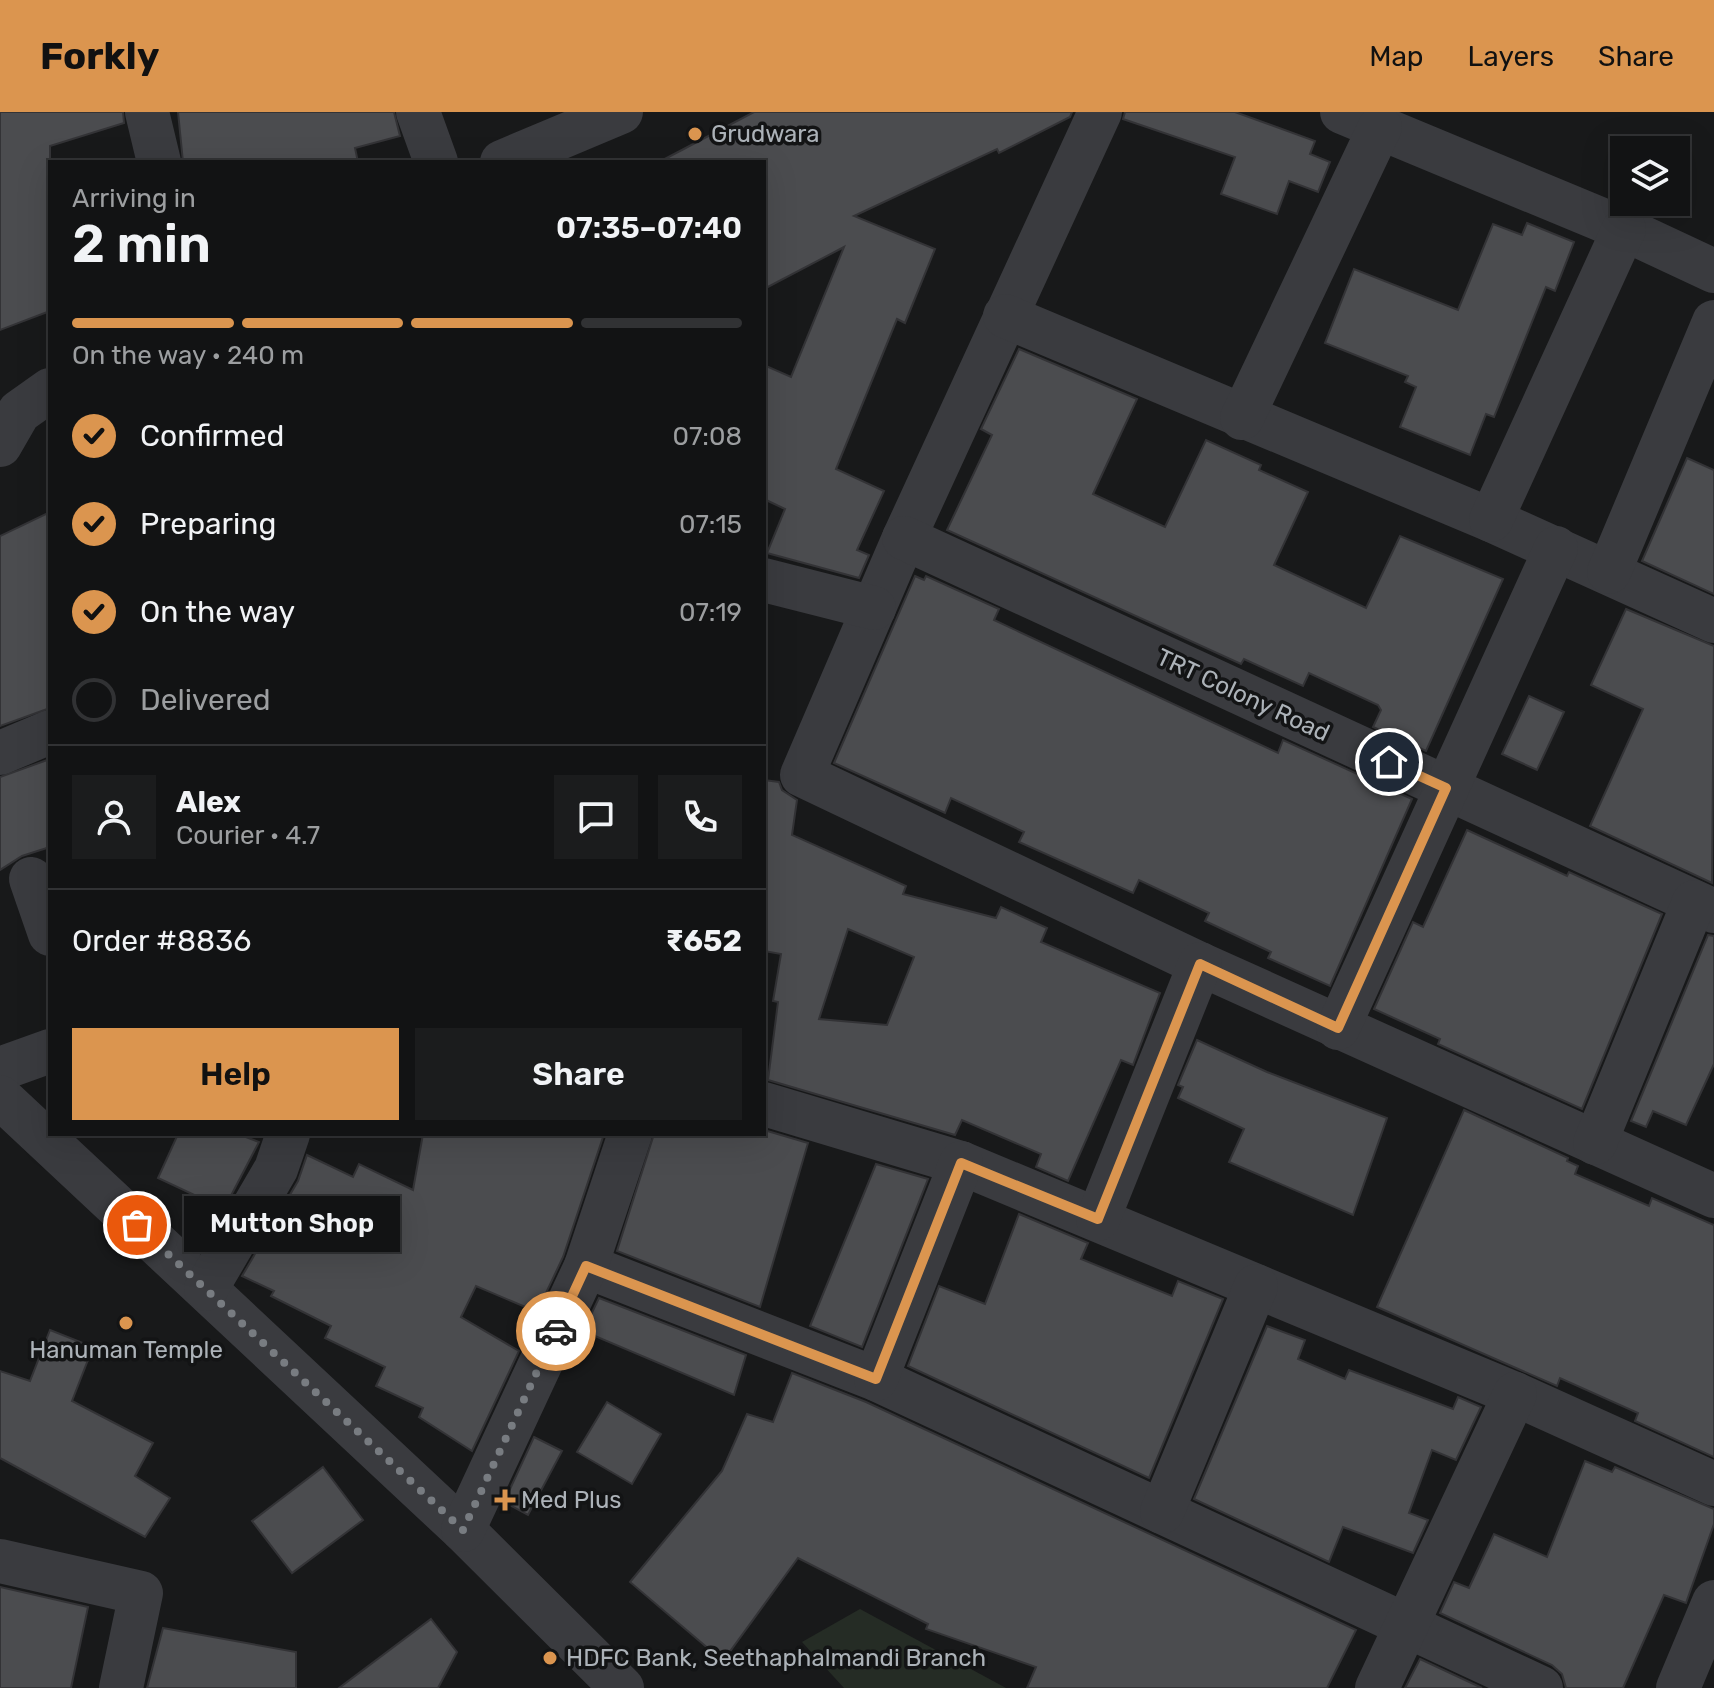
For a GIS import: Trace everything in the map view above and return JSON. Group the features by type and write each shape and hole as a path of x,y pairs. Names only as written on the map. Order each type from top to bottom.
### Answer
{"street":[{"path":"147,112 159,160"},
{"path":"418,112 435,160"},
{"path":"507,160 621,112"},
{"path":"1100,112 874,608 783,773 1338,1028 1714,1196"},
{"path":"1242,418 1361,120 1624,229 1714,271"},
{"path":"1491,520 1624,229"},
{"path":"1005,316 1491,520 1714,621"},
{"path":"1609,572 1714,322"},
{"name":"TRT Colony Road","path":"904,538 1704,906"},
{"path":"1338,1028 1556,548"},
{"path":"766,581 874,608"},
{"path":"0,753 48,733"},
{"path":"27,882 48,929"},
{"path":"1595,1143 1704,906"},
{"path":"1098,1219 1200,964"},
{"path":"0,1069 48,1052"},
{"path":"0,1097 463,1530 622,1688"},
{"path":"766,1105 961,1163 1515,1394 1714,1484"},
{"path":"206,1289 276,1169 287,1136"},
{"path":"463,1530 586,1266 629,1136"},
{"path":"876,1379 961,1163"},
{"path":"586,1266 876,1379 1541,1688"},
{"path":"1162,1512 1256,1286"},
{"path":"1377,1688 1515,1394"},
{"path":"0,1561 141,1593 121,1688"},
{"path":"1678,1688 1714,1602"}],"shaded area":[{"path":"860,1609 1006,1688 844,1688 802,1642"}],"building":[{"path":"0,112 123,112 124,123 50,146 48,312 0,330"},
{"path":"178,112 394,112 400,136 355,148 358,160 183,160"},
{"path":"754,112 1072,112 1070,117 999,153 997,149 854,216 935,249 905,323 897,319 836,469 884,491 857,550 869,555 859,578 767,553 785,509 766,500 766,366 791,377 844,247 766,288 766,160 663,160"},
{"path":"1125,112 1235,112 1315,141 1310,154 1330,162 1318,192 1289,181 1277,214 1221,194 1235,157 1123,119"},
{"path":"1527,223 1574,242 1555,291 1546,287 1494,417 1486,414 1470,455 1400,427 1416,387 1405,382 1408,376 1325,343 1354,269 1458,310 1493,224 1522,235"},
{"path":"1019,349 1137,399 1093,494 1165,527 1206,440 1261,465 1259,470 1308,492 1274,565 1366,608 1400,536 1503,579 1426,751 1373,727 1381,710 1378,705 1309,673 1303,686 1244,659 1241,664 947,530 992,435 981,429"},
{"path":"1687,458 1714,470 1714,594 1642,561"},
{"path":"48,513 48,709 0,726 0,536"},
{"path":"915,576 924,580 926,576 999,609 994,620 1278,753 1283,740 1412,799 1330,986 1268,958 1271,952 1205,921 1209,913 1139,880 1133,893 1019,842 1024,832 951,798 945,813 834,763"},
{"path":"1626,609 1714,646 1712,883 1590,826 1643,709 1591,685"},
{"path":"1529,696 1564,712 1537,770 1502,754"},
{"path":"48,760 48,848 22,856 0,870 0,777"},
{"path":"766,780 779,782 782,790 797,800 792,835 906,886 903,894 996,918 1001,907 1047,928 1041,942 1160,993 1133,1065 1121,1060 1068,1181 1036,1167 1041,1154 962,1120 955,1135 768,1080 778,1002 773,1001 781,954 766,951","holes":["848,929 914,957 887,1025 819,1019"]},
{"path":"1467,830 1567,876 1569,872 1662,914 1582,1109 1438,1044 1440,1039 1374,1009 1413,922 1423,927"},
{"path":"1708,935 1714,936 1714,1064 1686,1125 1653,1111 1646,1127 1631,1121"},
{"path":"1197,1040 1267,1072 1387,1118 1353,1215 1229,1162 1244,1129 1178,1098 1183,1087 1178,1085"},
{"path":"1464,1110 1568,1158 1567,1161 1578,1166 1575,1174 1649,1206 1652,1198 1714,1225 1714,1457 1635,1421 1638,1413 1560,1378 1557,1386 1377,1307"},
{"path":"766,1131 808,1143 760,1307 617,1251 653,1136 766,1136"},
{"path":"177,1136 243,1136 259,1142 224,1209 158,1178"},
{"path":"423,1136 603,1136 563,1257 537,1312 476,1286 461,1317 519,1351 472,1451 419,1417 423,1408 376,1386 385,1367 325,1338 331,1326 271,1296 274,1291 242,1276 298,1181 307,1155 353,1177 359,1164 413,1190"},
{"path":"876,1164 928,1179 862,1347 810,1326"},
{"path":"1019,1214 1088,1243 1081,1259 1172,1296 1178,1281 1223,1299 1149,1478 908,1366 939,1286 985,1304"},
{"path":"599,1298 746,1355 734,1395 583,1331"},
{"path":"1267,1326 1305,1340 1298,1359 1345,1379 1349,1370 1453,1409 1458,1397 1481,1407 1456,1460 1432,1450 1409,1513 1428,1520 1413,1553 1343,1527 1329,1562 1194,1499"},
{"path":"50,1330 93,1347 72,1401 153,1443 135,1476 170,1498 145,1537 0,1458 0,1371 30,1381"},
{"path":"792,1373 866,1402 1356,1630 1327,1688 1027,1688 1036,1667 926,1629 928,1624 798,1558 723,1661 630,1582 722,1471 747,1414 773,1422"},
{"path":"607,1402 661,1434 632,1484 577,1452"},
{"path":"534,1437 562,1451 528,1515 504,1502"},
{"path":"1585,1461 1612,1472 1615,1467 1714,1509 1714,1524 1686,1603 1664,1595 1623,1688 1566,1688 1562,1674 1552,1665 1440,1613 1454,1582 1469,1588 1494,1534 1547,1557"},
{"path":"323,1467 363,1520 292,1573 252,1521"},
{"path":"0,1587 88,1607 71,1688 0,1688"},
{"path":"431,1619 457,1652 438,1688 339,1688"},
{"path":"163,1628 296,1652 296,1688 147,1688"},
{"path":"1420,1659 1482,1688 1405,1688"}],"way so far":[{"path":"137,1225 463,1530 556,1331"}],"place":[{"name":"Grudwara","path":"695,134"},
{"name":"Mutton Shop","path":"137,1225"},
{"name":"Hanuman Temple","path":"126,1323"},
{"name":"Med Plus","path":"505,1500"},
{"name":"HDFC Bank, Seethaphalmandi Branch","path":"550,1658"}],"route":[{"path":"556,1331 586,1266 876,1379 961,1163 1098,1219 1200,964 1338,1028 1446,788 1389,762"}]}
